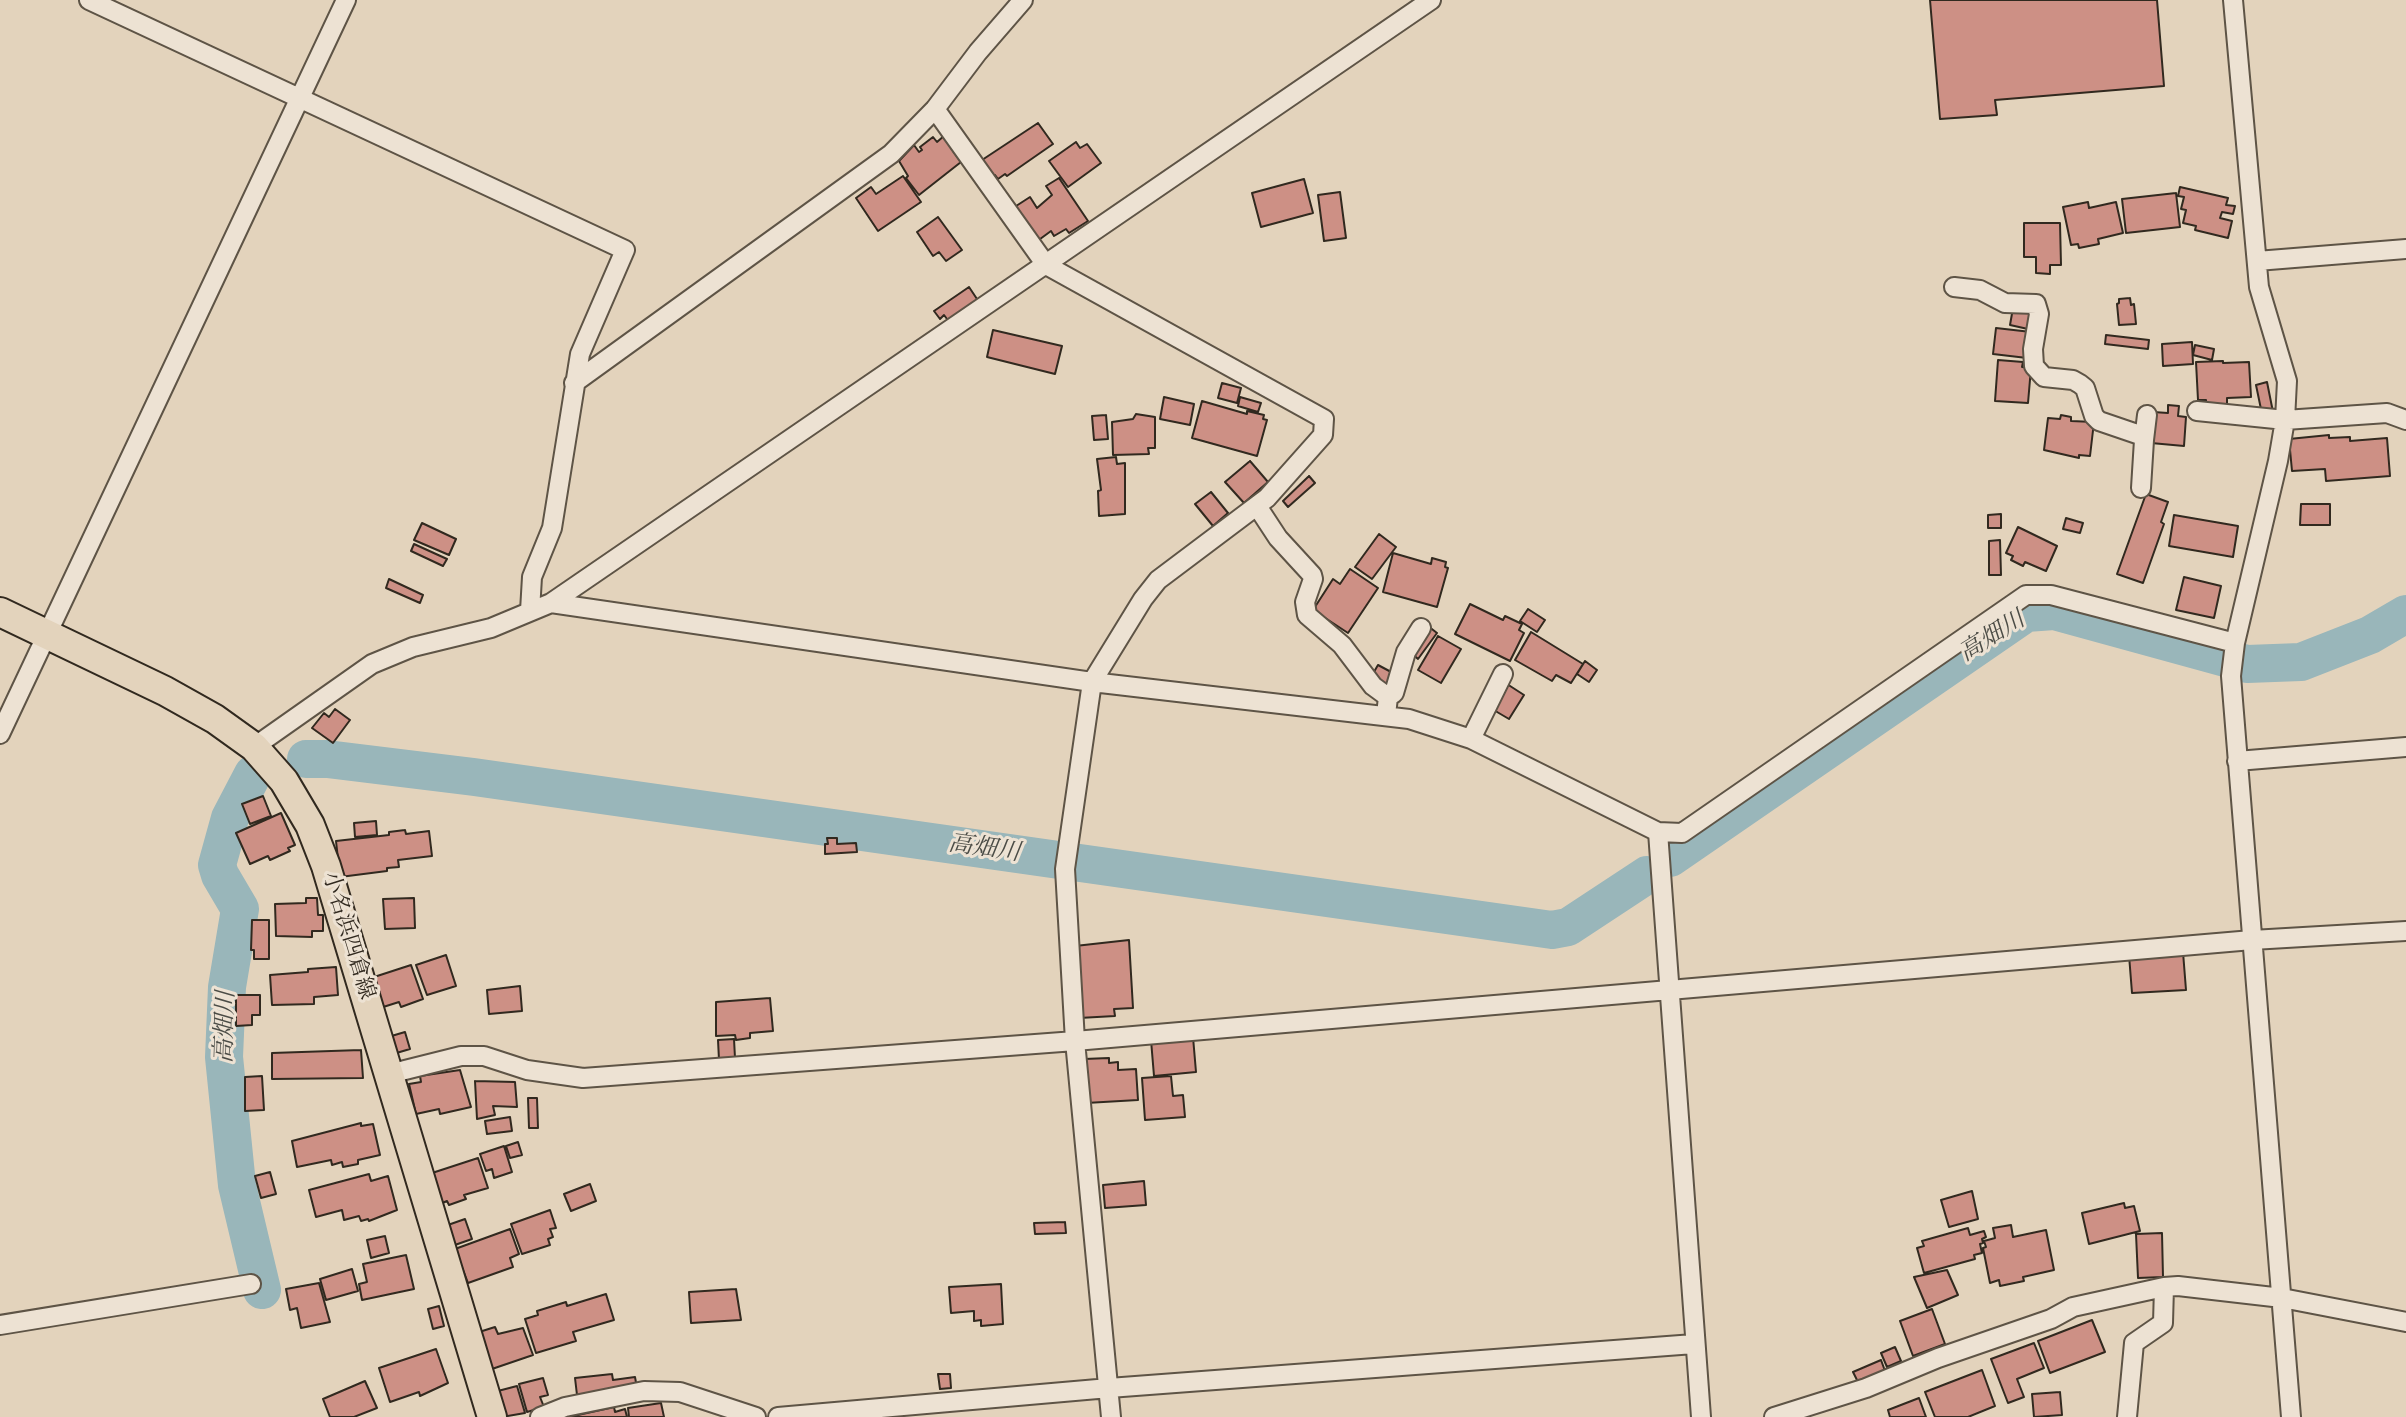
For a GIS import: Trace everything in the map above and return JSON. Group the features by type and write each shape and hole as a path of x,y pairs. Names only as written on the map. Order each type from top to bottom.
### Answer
{"main road":[{"name":"小名浜四倉線","path":"0,612 165,691 215,719 254,747 284,781 310,825 357,965 492,1417"}],"street":[{"path":"89,0 625,250 580,354 552,528 532,577 530,611"},
{"path":"0,734 346,0"},
{"path":"574,383 891,154 935,109 1023,0"},
{"path":"254,747 372,664 413,647 491,628 551,603 1431,0"},
{"path":"2233,0 2259,287 2287,381 2278,461 2231,676 2291,1417"},
{"path":"935,109 1046,265 1324,419 1323,435 1267,498 1158,580 1092,682 1066,861 1075,1041 1111,1417"},
{"path":"2257,261 2406,249"},
{"path":"1954,287 1980,290 2005,303 2036,304 2039,318 2033,356 2038,371 2044,377 2073,380 2080,384 2085,388 2094,416 2099,421 2140,435 2144,440"},
{"path":"2197,411 2285,420 2387,413 2406,420"},
{"path":"2141,488 2147,415"},
{"path":"1257,506 1278,538 1312,575 1305,602 1307,615 1342,645 1387,706"},
{"path":"551,603 1092,682 1387,706 1471,739 1658,832 1682,833 2026,595 2051,595 2235,647"},
{"path":"1387,706 1406,652 1421,628"},
{"path":"1471,739 1503,674"},
{"path":"2237,761 2406,747"},
{"path":"1658,832 1701,1417"},
{"path":"389,1074 461,1056 484,1056 527,1070 583,1078 1075,1041 2252,940 2406,931"},
{"path":"0,1325 251,1284"},
{"path":"2127,1417 2134,1343 2163,1323 2164,1287"},
{"path":"1774,1417 1866,1388 1938,1358 2030,1327 2073,1307 2164,1287 2282,1298 2406,1322"},
{"path":"778,1417 1109,1388 1694,1344"},
{"path":"540,1417 565,1407 644,1391 680,1392 756,1417"}],"building":[{"path":"1930,0 2157,0 2164,86 1995,100 1997,115 1940,119"},
{"path":"1038,123 1053,144 1007,176 990,178 979,162"},
{"path":"945,135 961,162 919,195 906,178 908,176 899,161 914,145 919,152 922,150 920,147 933,137 937,142"},
{"path":"1076,142 1080,148 1087,144 1101,163 1068,187 1049,161"},
{"path":"903,176 921,202 878,231 856,198 871,187 876,194"},
{"path":"1059,178 1088,221 1069,233 1066,229 1054,236 1051,231 1036,242 1013,208 1030,197 1037,208 1052,195 1046,186"},
{"path":"1304,179 1313,213 1261,227 1252,193"},
{"path":"2180,187 2228,198 2226,205 2235,206 2233,214 2222,212 2220,218 2232,221 2228,238 2195,230 2196,226 2183,223 2186,210 2181,209 2184,197 2178,196"},
{"path":"1340,192 1346,238 1324,241 1318,195"},
{"path":"2176,193 2180,227 2126,233 2122,199"},
{"path":"2088,202 2089,208 2116,202 2123,233 2098,239 2099,244 2079,248 2078,244 2071,245 2063,207"},
{"path":"938,217 962,250 946,261 939,252 933,256 917,232"},
{"path":"2024,223 2060,223 2061,265 2050,265 2050,274 2036,273 2036,257 2024,257"},
{"path":"969,287 979,302 950,323 944,315 940,319 934,311"},
{"path":"2130,298 2131,305 2134,304 2136,324 2119,325 2119,299"},
{"path":"2013,308 2032,312 2028,329 2010,325"},
{"path":"1996,328 2031,332 2027,358 1993,354"},
{"path":"993,330 1062,346 1055,374 987,357"},
{"path":"2106,335 2149,340 2148,349 2105,344"},
{"path":"2192,342 2193,364 2163,366 2162,344"},
{"path":"2195,345 2214,349 2212,360 2193,355"},
{"path":"1998,360 2023,362 2022,367 2031,368 2028,403 1995,401"},
{"path":"2196,362 2249,362 2251,397 2227,398 2227,404 2206,405 2206,400 2198,400"},
{"path":"2267,382 2273,412 2262,414 2256,385"},
{"path":"1222,383 1241,388 1237,403 1218,398"},
{"path":"1164,397 1194,404 1190,425 1160,419"},
{"path":"1240,397 1261,403 1258,412 1238,406"},
{"path":"1202,401 1247,414 1247,411 1264,415 1263,419 1267,420 1257,456 1192,438"},
{"path":"2168,405 2179,406 2178,416 2186,417 2184,446 2151,443 2153,412 2168,413"},
{"path":"1136,414 1155,417 1155,448 1148,448 1149,454 1113,455 1112,422 1133,419"},
{"path":"1106,415 1108,439 1094,440 1092,416"},
{"path":"2061,415 2071,417 2071,421 2094,422 2090,456 2079,455 2079,458 2044,450 2048,418 2060,419"},
{"path":"2329,435 2329,438 2350,437 2350,441 2387,438 2390,476 2326,481 2325,469 2292,471 2289,439"},
{"path":"1116,457 1117,464 1125,463 1125,514 1099,516 1098,491 1101,490 1097,459"},
{"path":"1250,461 1268,482 1244,503 1225,482"},
{"path":"1309,476 1315,483 1288,507 1283,501"},
{"path":"1211,492 1228,513 1213,526 1195,504"},
{"path":"2146,494 2168,502 2161,522 2164,524 2143,583 2117,574"},
{"path":"2301,504 2330,504 2330,525 2300,525"},
{"path":"2001,514 2001,528 1988,528 1988,515"},
{"path":"2174,515 2238,526 2233,557 2169,546"},
{"path":"2066,518 2083,523 2080,533 2063,529"},
{"path":"422,523 456,539 449,555 414,540"},
{"path":"2018,527 2057,546 2046,571 2025,562 2023,566 2011,560 2013,556 2006,553"},
{"path":"1379,534 1396,547 1372,579 1355,567"},
{"path":"2000,540 2001,575 1989,575 1989,541"},
{"path":"414,544 447,559 443,566 411,551"},
{"path":"1393,553 1431,564 1432,558 1446,562 1445,567 1448,568 1437,607 1383,592"},
{"path":"1350,569 1378,588 1348,633 1313,610 1333,579 1340,584"},
{"path":"2184,577 2221,586 2214,618 2176,610"},
{"path":"389,579 423,595 420,603 386,588"},
{"path":"1470,604 1503,620 1505,616 1522,624 1519,630 1524,633 1510,661 1455,634"},
{"path":"1528,609 1545,620 1537,632 1520,621"},
{"path":"1428,626 1437,633 1418,659 1410,652"},
{"path":"1531,632 1583,664 1571,683 1556,675 1552,681 1515,660"},
{"path":"1438,636 1461,649 1441,683 1418,670"},
{"path":"1585,661 1597,670 1589,682 1577,674"},
{"path":"1378,665 1393,673 1386,686 1371,677"},
{"path":"1507,684 1524,695 1509,719 1492,709"},
{"path":"335,709 350,720 333,743 312,728 324,713 329,717"},
{"path":"263,796 271,816 250,824 242,804"},
{"path":"281,813 295,845 288,848 290,851 270,860 268,856 250,864 236,833"},
{"path":"376,821 377,835 355,837 354,823"},
{"path":"405,830 406,834 429,831 432,856 398,860 399,867 387,868 387,871 340,877 336,841 389,835 389,832"},
{"path":"827,838 837,838 837,844 856,843 857,852 825,854"},
{"path":"306,898 317,898 318,915 323,915 323,931 312,931 312,937 276,936 275,904 306,903"},
{"path":"414,898 415,928 385,929 383,899"},
{"path":"252,920 269,920 269,959 254,959 254,950 251,950"},
{"path":"1129,940 1133,1008 1114,1009 1115,1016 1079,1018 1075,946"},
{"path":"2183,952 2186,990 2132,993 2129,955"},
{"path":"446,955 456,986 427,995 416,965"},
{"path":"411,965 423,999 401,1007 399,1002 380,1008 371,978"},
{"path":"336,967 338,995 314,997 314,1004 272,1005 270,975"},
{"path":"520,986 522,1011 489,1014 487,990"},
{"path":"236,995 260,995 260,1015 252,1015 252,1025 236,1026"},
{"path":"770,998 773,1031 750,1033 750,1038 736,1040 735,1035 716,1036 716,1002"},
{"path":"405,1032 410,1049 393,1054 388,1037"},
{"path":"1193,1037 1196,1072 1154,1076 1151,1040"},
{"path":"734,1039 735,1058 719,1060 718,1040"},
{"path":"361,1050 363,1078 272,1079 272,1053"},
{"path":"1109,1058 1109,1063 1118,1062 1118,1070 1136,1069 1138,1100 1086,1103 1084,1059"},
{"path":"460,1070 471,1107 440,1114 439,1109 416,1114 409,1084 421,1082 420,1076"},
{"path":"262,1076 264,1110 245,1111 245,1077"},
{"path":"1171,1076 1173,1096 1183,1095 1185,1117 1145,1120 1142,1078"},
{"path":"475,1081 515,1082 517,1107 493,1106 495,1115 477,1119"},
{"path":"528,1098 537,1098 538,1128 529,1128"},
{"path":"510,1117 512,1131 487,1134 485,1121"},
{"path":"361,1123 361,1126 373,1124 380,1155 343,1167 342,1162 332,1165 331,1160 297,1167 292,1141"},
{"path":"518,1142 522,1155 510,1158 506,1146"},
{"path":"504,1146 512,1172 494,1178 492,1169 486,1171 480,1154"},
{"path":"478,1158 488,1188 464,1195 466,1199 449,1205 447,1201 440,1204 429,1174"},
{"path":"270,1172 276,1194 261,1198 255,1176"},
{"path":"369,1174 371,1181 388,1176 397,1210 369,1221 361,1221 359,1216 344,1220 342,1210 316,1217 309,1190"},
{"path":"1144,1181 1146,1205 1105,1208 1103,1185"},
{"path":"590,1184 596,1201 571,1211 564,1194"},
{"path":"1972,1191 1978,1219 1949,1227 1941,1200"},
{"path":"2124,1203 2125,1208 2134,1206 2140,1231 2089,1244 2082,1213"},
{"path":"550,1210 556,1228 550,1229 553,1237 548,1239 550,1245 522,1254 511,1224"},
{"path":"465,1219 472,1239 452,1246 445,1226"},
{"path":"1065,1222 1066,1233 1035,1234 1034,1223"},
{"path":"2011,1225 2013,1237 2046,1230 2054,1270 2000,1286 1999,1280 1990,1283 1984,1241 1995,1238 1993,1228"},
{"path":"1968,1228 1970,1235 1984,1231 1986,1237 1980,1244 1982,1253 1974,1255 1975,1259 1924,1273 1917,1248 1924,1246 1922,1241"},
{"path":"510,1229 519,1254 510,1258 513,1267 468,1283 455,1249"},
{"path":"2162,1233 2163,1277 2138,1278 2136,1234"},
{"path":"385,1236 389,1253 371,1258 367,1240"},
{"path":"406,1255 414,1289 362,1300 359,1284 367,1282 363,1264"},
{"path":"352,1269 358,1291 326,1300 320,1279"},
{"path":"1947,1270 1958,1295 1927,1308 1914,1277"},
{"path":"319,1283 330,1322 301,1328 297,1308 290,1310 286,1289"},
{"path":"1001,1284 1003,1324 981,1326 981,1320 974,1321 974,1311 951,1313 949,1287"},
{"path":"736,1289 741,1320 691,1323 689,1292"},
{"path":"606,1294 614,1320 573,1332 576,1341 536,1353 525,1319 538,1315 537,1311 566,1302 567,1306"},
{"path":"439,1306 444,1326 433,1329 428,1309"},
{"path":"1932,1309 1945,1344 1913,1356 1900,1321"},
{"path":"2092,1320 2105,1352 2050,1373 2038,1341"},
{"path":"495,1327 498,1334 523,1328 533,1355 489,1370 476,1333"},
{"path":"2034,1343 2044,1368 2017,1379 2024,1397 2008,1403 1991,1359"},
{"path":"1895,1347 1901,1361 1887,1367 1881,1353"},
{"path":"436,1349 448,1383 420,1396 419,1392 390,1402 379,1368"},
{"path":"1881,1360 1885,1371 1858,1382 1853,1372"},
{"path":"1982,1370 1995,1406 1968,1417 1935,1417 1925,1392"},
{"path":"612,1374 613,1380 635,1377 637,1388 577,1395 575,1378"},
{"path":"938,1374 950,1374 951,1388 940,1389"},
{"path":"543,1378 548,1395 540,1397 544,1407 527,1412 519,1384"},
{"path":"365,1381 377,1408 354,1417 330,1417 323,1399"},
{"path":"517,1386 525,1413 502,1417 494,1392"},
{"path":"2060,1392 2062,1415 2034,1417 2032,1394"},
{"path":"1919,1398 1926,1417 1890,1417 1888,1410"},
{"path":"661,1403 664,1417 629,1417 628,1408"},
{"path":"614,1407 615,1412 625,1409 627,1417 569,1417"}],"waterway":[{"name":"高畑川","path":"1670,858 2026,613 2054,611 2247,664 2301,662 2370,635 2406,614"},
{"name":"高畑川","path":"306,759 474,777 1552,930 1568,927 1647,875"},
{"name":"高畑川","path":"253,774 230,818 217,865 240,909 227,987 224,1057 237,1185 262,1290"}]}
